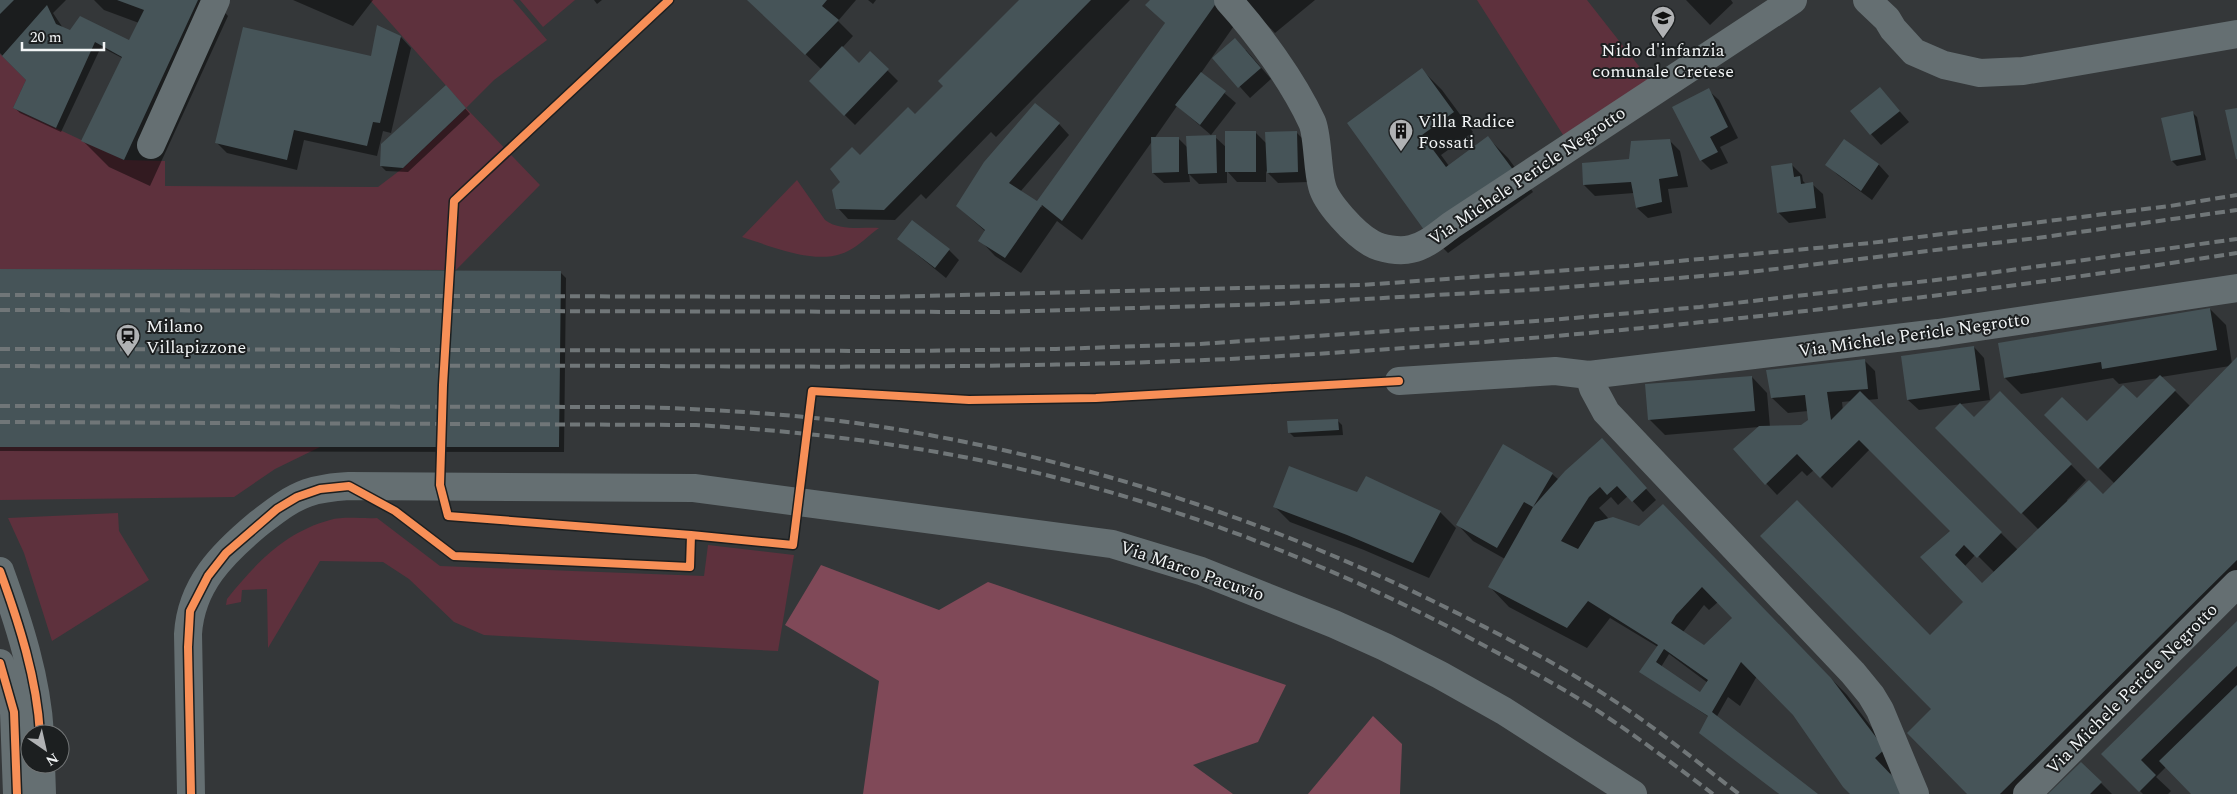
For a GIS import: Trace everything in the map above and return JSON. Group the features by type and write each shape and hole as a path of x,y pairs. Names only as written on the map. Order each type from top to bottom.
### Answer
{"street":[{"path":"151,145 216,0"},
{"name":"Via Michele Pericle Negrotto","path":"1228,0 1288,79 1304,105 1313,125 1322,188 1336,210 1371,243 1389,249 1410,250 1425,244 1793,0"},
{"path":"1867,0 1887,19 1893,29 1914,52 1944,65 1980,73 2023,71 2237,34"},
{"name":"Via Michele Pericle Negrotto","path":"1399,381 1555,372 1589,375 1938,333 2237,288"},
{"path":"1589,375 1593,388 1606,412 1853,673 1871,695 1880,710 1915,794"},
{"name":"Via Marco Pacuvio","path":"191,794 188,647 190,611 201,587 217,564 245,535 287,502 320,489 349,486 675,487 712,490 1089,539 1164,559 1334,624 1419,664 1526,725 1633,794"},
{"path":"0,572 16,614 38,710 39,724"},
{"name":"Via Michele Pericle Negrotto","path":"2027,794 2237,584"},
{"path":"0,663 14,712 17,794"},
{"path":"41,774 42,794"}],"shaded area":[{"path":"370,0 513,0 547,40 494,80 466,108"},
{"path":"520,0 575,0 543,27"},
{"path":"1477,0 1587,0 1649,79 1567,141"},
{"path":"0,54 26,80 13,108 124,160 165,161 165,186 378,187 403,168 466,108 540,185 456,270 0,269"},
{"path":"797,180 825,220 843,227 879,228 852,249 836,255 823,257 780,250 742,237"},
{"path":"0,447 320,447 275,469 234,497 0,500"},
{"path":"118,513 119,531 149,580 52,641 24,553 8,518"},
{"path":"377,518 440,566 704,576 708,545 794,555 778,651 484,635 454,622 409,579 383,562 320,561 268,648 267,589 242,590 241,602 226,605 227,599 260,562 299,532 335,519"},
{"path":"821,565 939,610 988,582 1286,685 1258,742 1193,765 1233,794 863,794 879,681 785,625"},
{"path":"1373,716 1402,744 1400,794 1308,794"}],"building":[{"path":"0,0 14,0 0,14"},
{"path":"117,0 198,0 124,160 81,141 122,57 95,42 56,128 13,108 26,80 2,56 47,5 56,24 70,30 80,16 129,40 144,10"},
{"path":"747,0 827,0 822,6 839,20 805,55"},
{"path":"1019,0 1091,0 884,210 836,209 832,190 840,182 830,169 852,147 860,155 908,107 915,114 943,86 938,81"},
{"path":"1150,0 1215,0 1217,2 1062,221 1042,205 1005,258 978,241 985,230 956,206 984,162 1035,103 1060,123 1009,183 1037,201 1165,23 1145,5"},
{"path":"377,25 401,36 380,123 373,122 367,146 294,130 287,160 215,143 243,27 371,56"},
{"path":"1235,38 1261,68 1238,88 1212,58"},
{"path":"842,46 859,63 870,51 889,69 844,116 809,81"},
{"name":"Villa Radice Fossati","path":"1422,68 1454,112 1422,135 1446,167 1488,136 1514,171 1427,234 1347,123"},
{"path":"1201,72 1226,91 1200,125 1175,105"},
{"path":"446,85 466,108 403,168 380,166 381,144"},
{"path":"1880,87 1900,111 1870,135 1850,111"},
{"path":"1709,88 1728,127 1710,137 1718,152 1700,161 1672,107"},
{"path":"2237,108 2237,159 2236,159 2225,110"},
{"path":"2193,111 2201,155 2171,161 2161,118"},
{"path":"1225,131 1256,131 1256,172 1225,172"},
{"path":"1297,131 1298,172 1267,173 1265,132"},
{"path":"1216,135 1217,173 1188,174 1186,136"},
{"path":"1151,137 1179,137 1179,172 1152,173"},
{"path":"1670,139 1678,176 1659,179 1662,202 1636,208 1631,182 1583,185 1582,163 1629,159 1631,141"},
{"path":"1844,139 1879,164 1861,191 1825,165"},
{"path":"1792,163 1794,177 1800,176 1801,184 1813,182 1816,208 1777,213 1771,166"},
{"path":"912,220 950,249 935,268 897,239"},
{"path":"0,269 561,271 559,447 0,447"},
{"path":"2210,308 2217,350 2102,369 2101,362 2004,378 1998,343"},
{"path":"1974,346 1980,390 1907,400 1901,356"},
{"path":"2237,357 2237,560 2000,794 1967,794 1907,733 1931,709 1760,536 1797,500 1930,635 1963,602 1920,557 1950,531 1859,440 1820,478 1797,454 1765,485 1733,449 1759,426 1801,425 1808,420 1805,395 1771,398 1766,370 1865,359 1868,389 1827,392 1831,420 1860,391 2002,532 1977,558 1964,545 1955,555 1982,583 2089,480 2103,494"},
{"path":"2160,375 2176,390 2098,469 2044,415 2062,397 2087,421 2123,385 2137,398"},
{"path":"1752,376 1755,411 1648,420 1645,384"},
{"path":"2000,391 2072,464 2021,514 1935,428 1960,403 1974,417"},
{"path":"1338,419 1339,430 1288,433 1287,421"},
{"path":"1602,438 1647,488 1632,502 1617,486 1607,495 1600,487 1589,497 1561,541 1578,549 1595,522 1613,517 1639,526 1663,504 1831,678 1885,749 1875,758 1900,784 1904,794 1850,794 1843,787 1793,715 1741,662 1712,712 1818,794 1779,794 1699,733 1708,716 1639,672 1658,645 1588,601 1567,628 1488,587 1533,507 1565,471","holes":["1702,587 1732,618 1704,645 1671,623","1664,649 1708,680 1700,692 1656,662"]},
{"path":"1503,444 1553,473 1533,507 1524,502 1497,548 1456,525"},
{"path":"1289,466 1357,492 1366,476 1441,511 1413,563 1273,507"},
{"path":"2237,621 2237,666 2141,760 2156,775 2139,792 2101,754"},
{"path":"2237,685 2237,794 2191,794 2159,761"},
{"path":"2081,762 2102,782 2090,794 2048,794"}],"railway":[{"path":"0,295 880,297 1362,285 1626,266 1870,243 2170,206 2237,195"},
{"path":"0,310 998,312 1274,304 1545,289 1750,272 2037,238 2237,210"},
{"path":"0,349 904,351 1056,349 1199,344 1550,320 1700,307 1953,278 2237,239"},
{"path":"0,366 789,367 1082,364 1228,359 1481,342 1734,319 1986,289 2237,253"},
{"path":"0,406 673,408 836,420 971,443 1110,477 1178,498 1246,521 1378,575 1506,638 1590,685 1675,744 1739,794"},
{"path":"0,422 696,425 844,438 972,459 1050,476 1127,497 1204,522 1279,550 1353,581 1425,615 1563,689 1629,732 1713,794"}],"cycle path":[{"path":"191,794 188,647 190,611 208,576 226,553 277,509 297,497 320,489 349,486 395,511 454,556 690,567 691,535 448,516 440,485 443,385 454,201 669,0"},
{"path":"691,535 793,545 812,391 969,400 1096,398 1399,381"},
{"path":"0,571 26,651 39,724"},
{"path":"0,663 14,712 17,794"}],"place":[{"name":"Nido d'infanzia comunale Cretese","path":"1663,39"},
{"name":"Villa Radice Fossati","path":"1401,152"},
{"name":"Milano Villapizzone","path":"128,357"}]}
